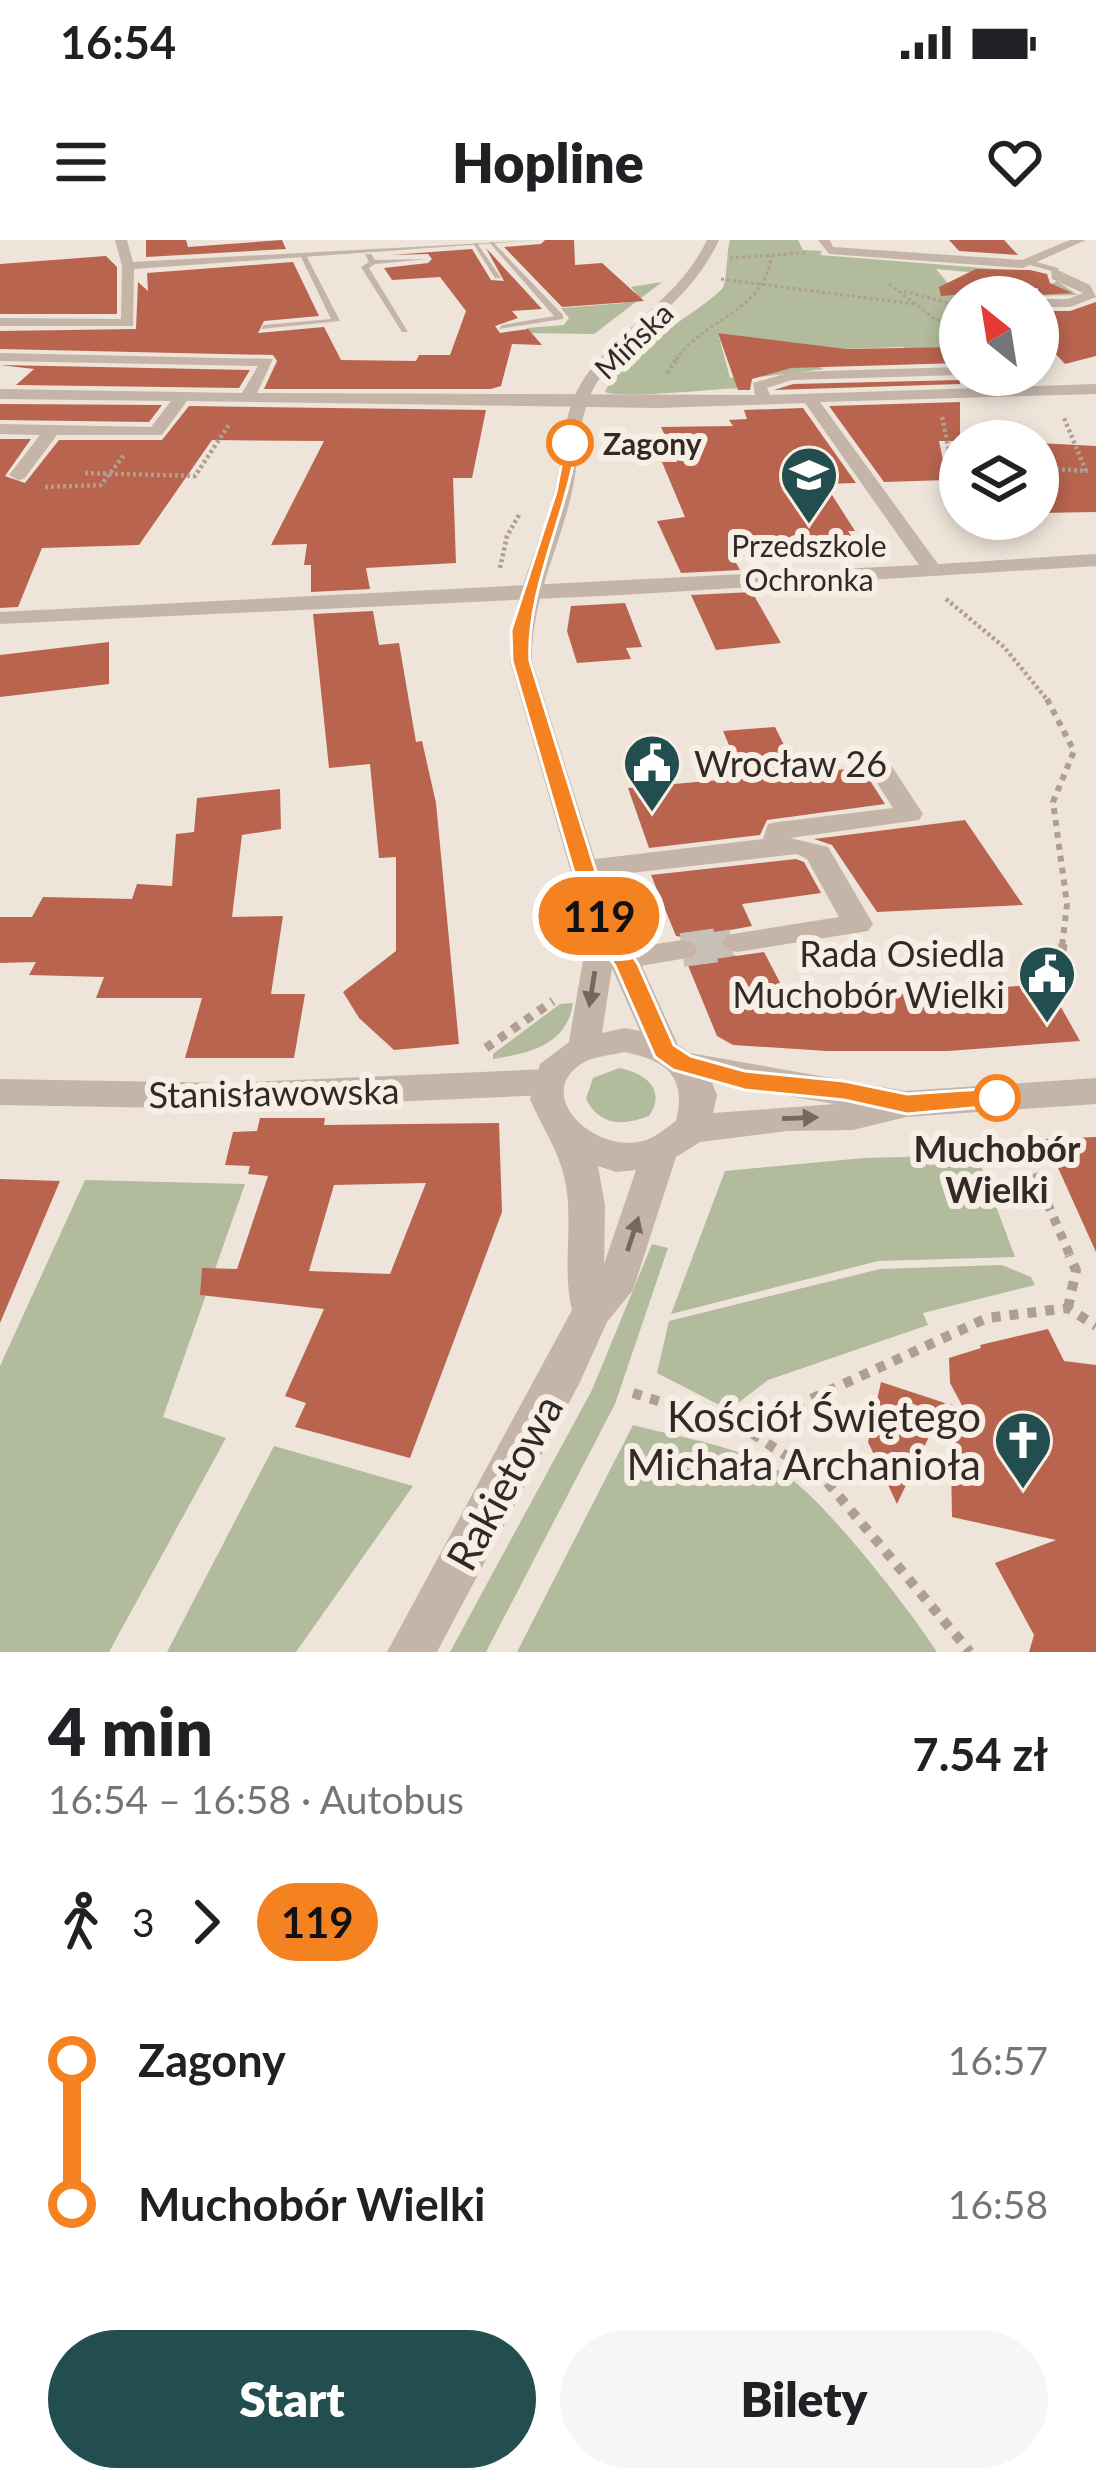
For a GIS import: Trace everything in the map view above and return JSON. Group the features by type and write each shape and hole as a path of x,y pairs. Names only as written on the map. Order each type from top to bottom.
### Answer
{"street":[{"path":"0,322 128,323 128,266 121,240"},
{"path":"128,266 302,255 369,257 535,240"},
{"name":"Mińska","path":"673,1057 622,959 602,931 521,661 520,630 563,492 579,401 595,374 666,312 704,262 713,240"},
{"path":"827,245 1034,262 1080,240"},
{"path":"1054,269 1056,276 1086,288 1094,301 1059,303"},
{"path":"1076,283 1096,281"},
{"path":"857,357 939,355"},
{"path":"0,357 268,362 249,394"},
{"path":"764,400 758,386 769,381 939,372"},
{"path":"0,394 764,400 1096,388"},
{"path":"0,429 156,433 182,397"},
{"path":"810,398 932,568"},
{"path":"18,475 52,430"},
{"path":"0,618 530,590 623,590 1096,560"},
{"path":"775,846 778,830 910,814 878,764"},
{"path":"587,869 800,846 818,853 858,924 737,942"},
{"name":"Mińska","path":"584,1047 602,931"},
{"path":"622,959 682,950"},
{"path":"592,1310 581,1276 588,1217 584,1173 572,1142 549,1113 548,1082 556,1068 584,1047 624,1040 745,1081 844,1090 907,1104"},
{"path":"673,1057 700,1095 692,1129"},
{"name":"Stanisławowska","path":"0,1092 228,1096 548,1082"},
{"path":"572,1142 614,1157 660,1151 692,1129 770,1119 853,1117 907,1104 1096,1091"},
{"name":"Rakietowa","path":"411,1652 565,1369 592,1310 619,1278 660,1151"}],"lane":[{"path":"491,243 560,317 502,327"},
{"path":"475,244 498,276"},
{"path":"264,327 336,321 302,255"},
{"path":"405,330 365,267 369,257 424,259"},
{"path":"1034,262 1054,269"}],"path":[{"path":"661,381 698,332 746,308 764,286 771,256"},
{"path":"719,279 916,304"},
{"path":"903,291 939,300"},
{"path":"1058,406 1087,470 1059,469"},
{"path":"940,407 943,420"},
{"path":"85,473 195,476 237,414"},
{"path":"40,487 101,485 130,447 109,446"},
{"path":"938,592 976,620 1041,687 1066,725 1074,751 1053,802 1066,904 1060,967"},
{"path":"473,1057 562,995"},
{"path":"1022,1144 1076,1270 1068,1308"},
{"path":"745,1430 987,1318 1068,1308 1096,1326"},
{"path":"633,1393 745,1430 827,1482 970,1652"}],"green space":[{"path":"730,240 798,240 803,250 822,251 820,255 1034,272 1035,276 936,269 942,276 939,349 909,353 904,347 843,349 718,333 730,378 807,362 824,369 751,378 742,388 605,392 627,361 708,301 725,281"},
{"path":"662,282 594,334 525,333 527,328 564,325 569,318 561,308 625,303 618,295 636,293 631,287"},
{"path":"1059,282 1078,295 1059,295"},
{"path":"573,1003 555,1038 533,1050 493,1059 493,1054 560,1004"},
{"path":"619,1068 645,1078 654,1090 649,1116 630,1121 605,1119 586,1099 593,1078"},
{"path":"977,1155 1015,1257 878,1261 671,1314 725,1171 864,1158"},
{"path":"85,1180 245,1184 163,1417 226,1438 109,1652 0,1652 0,1366"},
{"path":"652,1244 668,1248 615,1404 486,1652 450,1652 592,1390"},
{"path":"1002,1265 1031,1277 1035,1285 923,1313 928,1325 768,1380 729,1410 657,1373 669,1321 880,1269"},
{"path":"633,1425 730,1450 784,1474 843,1530 937,1652 517,1652"},
{"path":"274,1446 413,1486 296,1652 167,1652"}],"building":[{"path":"146,240 186,240 188,247 282,240 286,249 146,257"},
{"path":"574,240 575,265 602,263 644,301 562,307 504,247"},
{"path":"949,240 1004,240 1018,255 959,251"},
{"path":"486,248 542,309 512,311 518,318 495,326 500,333 528,329 542,345 512,344 501,386 491,389 264,389 277,361 273,355 0,349 0,331 136,329 138,282 148,291 147,273 293,262 319,316 264,321 258,333 324,327 341,360 416,361 419,355 450,355 466,311 440,277 392,280 384,268 432,259 428,254 391,255 472,249 491,280 504,281"},
{"path":"106,256 117,267 117,314 0,314 0,264"},
{"path":"976,269 1030,270 1048,276 962,276"},
{"path":"1096,302 1096,356 1065,364 1059,358 1059,311"},
{"path":"718,333 846,349 939,347 939,364 791,368 752,379 750,390 738,390"},
{"path":"0,365 250,370 239,388 16,385 34,369"},
{"path":"939,381 939,385 774,390 793,384"},
{"path":"960,402 960,420 939,420 939,480 884,482 829,406"},
{"path":"0,404 162,405 149,422 0,420"},
{"path":"189,406 486,410 472,478 453,478 456,563 366,568 370,589 311,592 311,565 304,565 307,544 271,545 324,441 212,440 139,545 42,548 18,607 0,608 0,439 31,439 5,476 25,483 59,440 162,440"},
{"path":"803,408 856,483 825,484 855,531 848,531 855,542 729,550 740,570 681,573 657,521 685,517 662,462 677,462 661,427 733,426 729,420 747,419 744,410"},
{"path":"1059,444 1096,446 1096,512 1059,513"},
{"path":"752,592 781,643 716,650 691,595"},
{"path":"625,603 642,647 626,648 631,659 577,663 567,631 571,606"},
{"path":"373,611 379,645 399,643 416,742 422,741 436,803 459,1044 394,1050 359,1018 343,992 396,951 396,857 379,858 370,764 329,768 313,614"},
{"path":"109,642 109,684 0,697 0,655"},
{"path":"775,727 798,773 862,768 885,804 767,820 760,835 649,848 628,788 743,778 723,731"},
{"path":"280,789 281,829 242,835 232,917 283,916 271,994 305,994 294,1058 185,1058 202,998 96,998 104,977 29,975 36,962 0,963 0,917 32,917 43,897 132,899 137,884 172,886 176,834 194,832 197,798"},
{"path":"965,820 1023,905 877,912 832,845 814,839"},
{"path":"796,859 804,862 821,893 742,904 752,926 725,931 718,940 722,951 736,956 764,952 786,994 919,993 1048,984 1080,1041 948,1051 827,1051 733,1045 717,1036 687,963 697,959 701,948 694,939 676,936 651,875"},
{"path":"260,1118 325,1118 324,1125 499,1123 502,1212 410,1458 295,1427 306,1403 285,1396 324,1309 200,1295 202,1268 237,1269 268,1176 248,1174 250,1166 225,1165 233,1132 257,1131","holes":["426,1183 390,1274 309,1271 334,1185"]},
{"path":"1096,1137 1096,1252 1045,1139"},
{"path":"0,1179 60,1181 0,1323"},
{"name":"Kościół Świętego Michała Archanioła","path":"1048,1329 1064,1361 1096,1365 1096,1652 1029,1652 1034,1635 995,1563 1056,1540 952,1517 950,1404 964,1409 950,1383 949,1358 980,1345"},
{"path":"881,1382 945,1403 897,1504 868,1442"}],"tunnel":[{"path":"718,945 737,942"},
{"path":"718,945 725,944"},
{"path":"682,950 718,945"},
{"path":"705,947 718,945"}],"bus line":[{"name":"119","path":"570,443 563,492 520,630 521,661 589,874 602,931 626,964 664,1051 682,1063 745,1081 844,1090 907,1104 997,1098"}],"place":[{"name":"Zagony","path":"570,443"},
{"name":"Przedszkole Ochronka","path":"809,526"},
{"name":"Wrocław 26","path":"652,814"},
{"name":"Rada Osiedla Muchobór Wielki","path":"1047,1025"},
{"name":"Muchobór Wielki","path":"997,1098"},
{"name":"Kościół Świętego Michała Archanioła","path":"1023,1491"}]}
